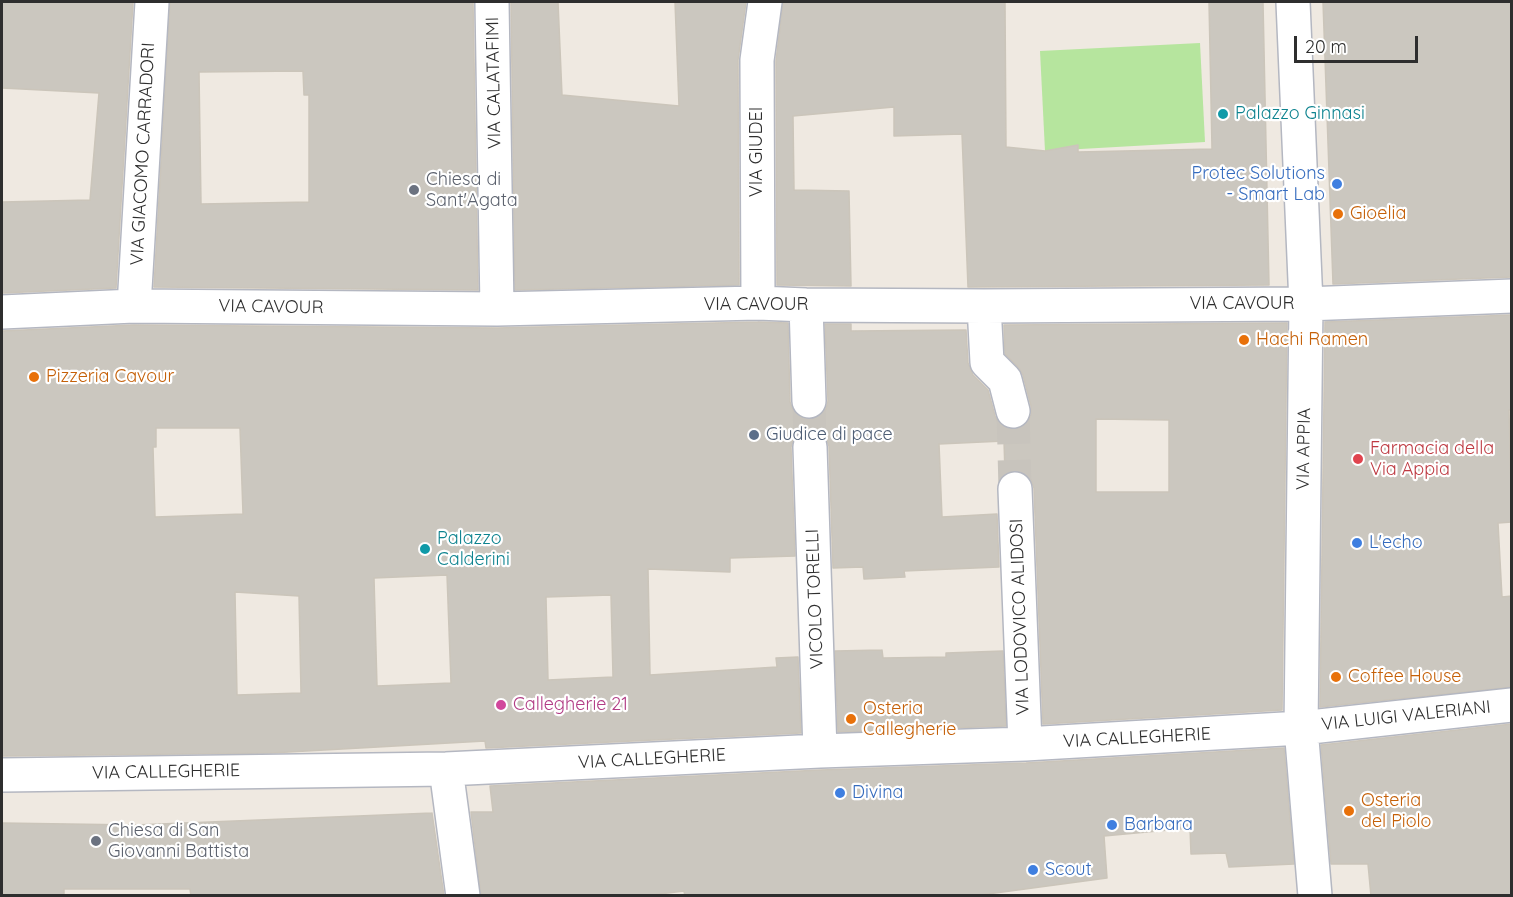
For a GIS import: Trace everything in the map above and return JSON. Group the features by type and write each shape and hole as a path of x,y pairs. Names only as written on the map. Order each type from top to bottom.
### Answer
{"street":[{"name":"VIA GIACOMO CARRADORI","path":"134,306 152,2"},
{"name":"VIA CALATAFIMI","path":"492,2 497,309"},
{"name":"VIA GIUDEI","path":"758,303 757,60 765,2"},
{"name":"VIA APPIA","path":"1293,2 1306,304 1301,728 1315,896"},
{"name":"VIA CAVOUR","path":"2,312 134,306 497,309 758,303 984,306 1306,304 1512,296"},
{"path":"806,305 809,401"},
{"path":"984,306 987,362 1005,380 1014,411"},
{"name":"VICOLO TORELLI","path":"810,447 820,751"},
{"name":"VIA LODOVICO ALIDOSI","path":"1015,489 1025,744"},
{"name":"VIA LUIGI VALERIANI","path":"1301,728 1512,705"},
{"name":"VIA CALLEGHERIE","path":"2,775 446,769 820,751 1025,744 1301,728"},
{"path":"446,769 463,896"}],"green space":[{"path":"1200,43 1205,142 1045,151 1040,51"}],"building":[{"path":"2,2 133,2 116,288 2,293 2,202 90,200 99,93 2,88"},
{"path":"170,2 473,2 478,290 154,287","holes":["303,71 304,95 309,95 309,202 201,204 199,72"]},
{"path":"511,2 558,2 562,95 679,106 675,2 746,2 738,60 739,285 515,290"},
{"path":"783,2 1005,2 1006,147 1045,151 1078,145 1078,152 1212,149 1209,2 1263,2 1269,285 968,287 962,134 894,136 894,107 793,116 794,190 849,191 851,286 777,285 776,61"},
{"path":"1323,2 1512,2 1512,277 1333,284"},
{"path":"1512,315 1512,410 1509,410 1512,522 1498,523 1502,597 1512,596 1512,687 1320,707 1325,322"},
{"path":"788,323 790,402 793,410 800,417 809,420 819,417 826,409 828,401 825,324 851,324 851,331 966,330 968,363 973,375 988,390 999,424 1007,429 1017,429 1026,424 1031,415 1031,406 1023,375 1005,354 1004,325 1287,323 1282,710 1043,724 1034,488 1031,480 1024,473 1015,470 1005,473 1004,441 939,444 942,517 997,514 999,567 904,571 905,577 864,579 863,567 833,568 829,446 826,437 819,431 809,428 800,431 791,447 795,556 730,558 730,572 648,569 650,675 777,667 776,658 798,657 801,733 486,748 485,741 271,753 2,756 2,331 134,325 497,328","holes":["1096,419 1169,420 1169,492 1096,492","156,428 240,428 243,514 155,517 153,447 156,447","447,575 451,683 377,686 374,578","235,592 299,596 301,693 237,695","611,595 613,677 548,680 546,597"]},
{"path":"882,650 883,658 946,657 946,653 1003,651 1006,726 838,732 835,651"},
{"path":"1512,724 1512,896 1371,896 1368,864 1331,864 1321,745"},
{"path":"1284,748 1294,864 1229,867 1226,853 1191,854 1190,828 1104,836 1107,878 973,896 685,896 684,891 644,896 481,896 471,812 493,812 490,786 1026,763"},
{"path":"432,813 444,896 191,896 190,889 64,889 64,896 2,896 2,823 135,825"}],"tunnel":[{"path":"809,401 810,447"},
{"path":"1013,411 1015,489"}],"place":[{"name":"Palazzo Ginnasi","path":"1223,114"},
{"name":"Protec Solutions - Smart Lab","path":"1337,184"},
{"name":"Chiesa di Sant'Agata","path":"414,190"},
{"name":"Gioelia","path":"1338,214"},
{"name":"Hachi Ramen","path":"1244,340"},
{"name":"Pizzeria Cavour","path":"34,377"},
{"name":"Giudice di pace","path":"754,435"},
{"name":"Farmacia della Via Appia","path":"1358,459"},
{"name":"L'echo","path":"1357,543"},
{"name":"Palazzo Calderini","path":"425,549"},
{"name":"Coffee House","path":"1336,677"},
{"name":"Callegherie 21","path":"501,705"},
{"name":"Osteria Callegherie","path":"851,719"},
{"name":"Divina","path":"840,793"},
{"name":"Osteria del Piolo","path":"1349,811"},
{"name":"Barbara","path":"1112,825"},
{"name":"Chiesa di San Giovanni Battista","path":"96,841"},
{"name":"Scout","path":"1033,870"}]}
